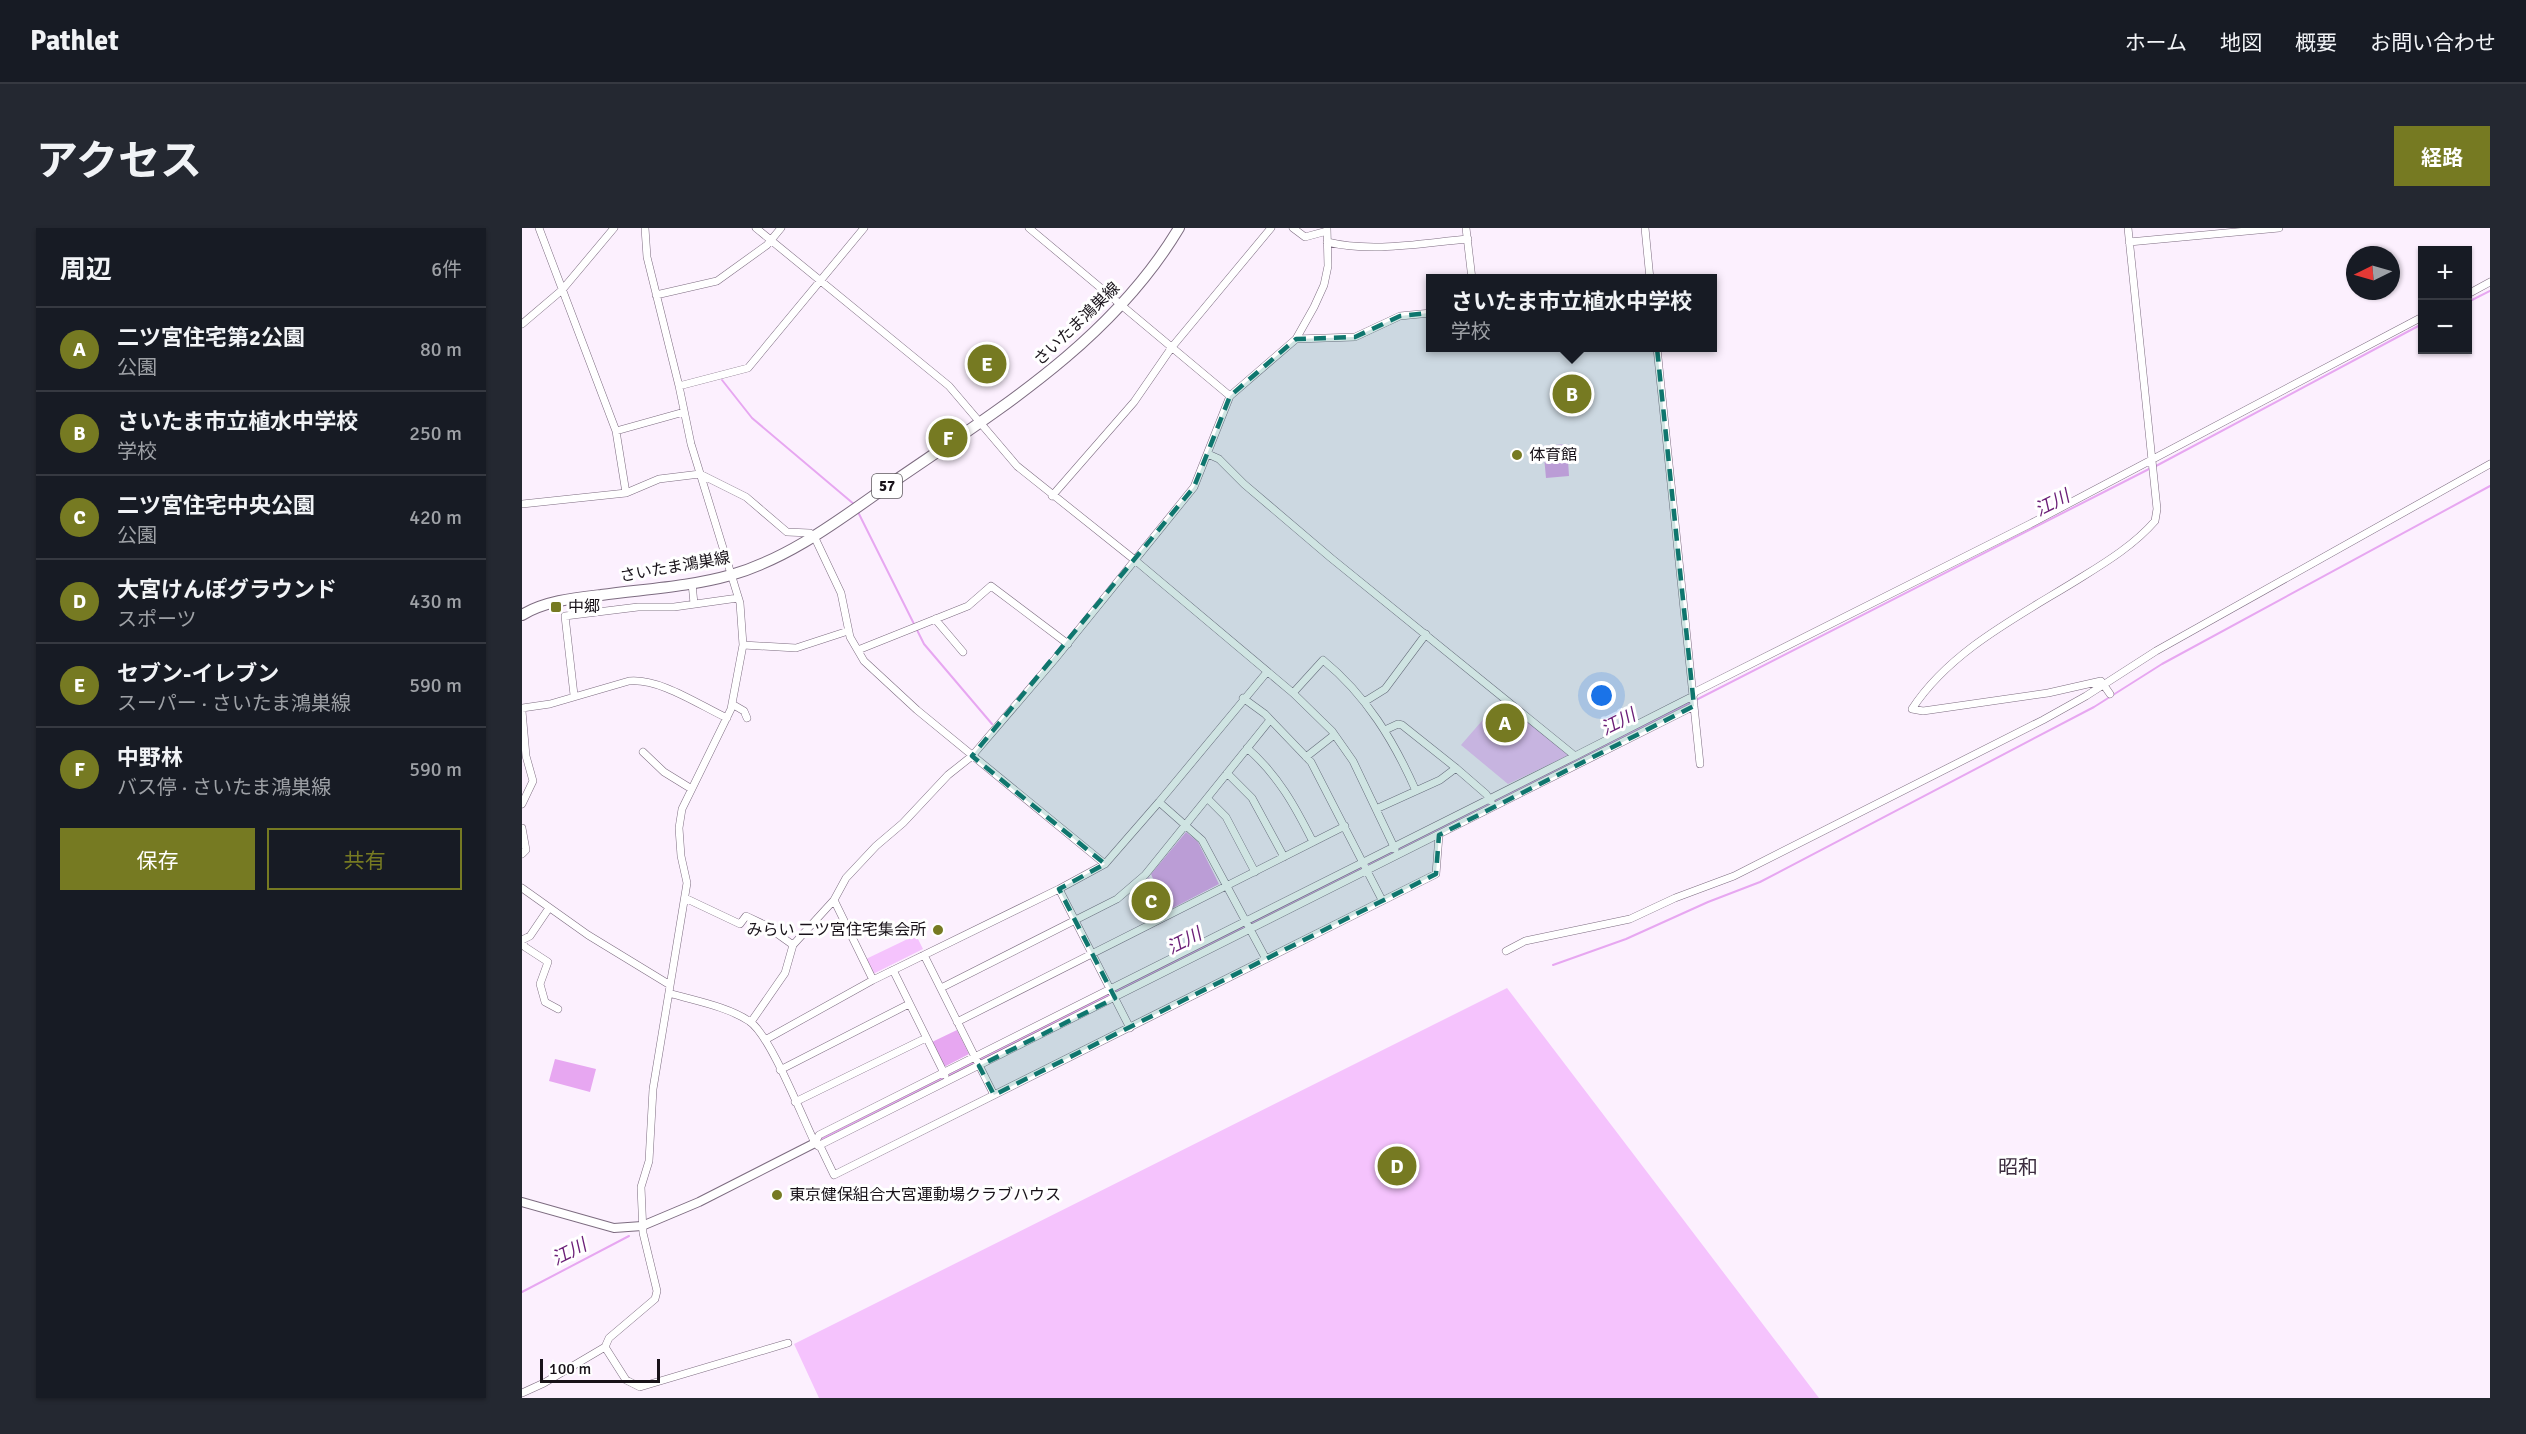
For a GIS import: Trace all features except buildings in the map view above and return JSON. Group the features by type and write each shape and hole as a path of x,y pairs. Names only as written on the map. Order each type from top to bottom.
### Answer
{"main road":[{"name":"さいたま鴻巣線","path":"522,615 566,600 692,583 732,574 777,557 814,536 980,423 1064,360 1121,304 1150,270 1179,228"}],"street":[{"path":"539,228 616,430 626,493"},
{"path":"522,324 562,290 614,228"},
{"path":"522,1393 544,1383 605,1347 609,1338 656,1299 657,1291 642,1226 641,1187 649,1161 653,1089 687,883 681,856 679,828 682,809 690,788 732,704 743,645 738,598 700,474 684,412 646,257 645,228"},
{"path":"756,228 949,386 1017,466 1136,561 1293,693 1334,735 1353,761 1396,851"},
{"path":"656,295 717,281 771,240 781,228"},
{"path":"679,386 748,368 864,228"},
{"path":"1029,228 1230,396"},
{"path":"1052,496 1134,402 1172,347 1271,228"},
{"path":"751,1022 785,973 793,945 834,900 846,878 876,846 903,823 948,775 972,756 1068,644 1194,487 1230,396 1296,339 1324,285 1328,266 1327,230 1305,237 1293,228"},
{"path":"1466,228 1472,274"},
{"path":"1645,228 1650,274"},
{"path":"2110,694 2102,681 2048,693 1923,711 1912,709 1958,658 2007,624 2113,558 2155,521 2157,509 2128,228"},
{"path":"2129,242 2279,228"},
{"path":"1327,242 1345,246 1392,247 1468,239"},
{"path":"2472,292 2490,282"},
{"path":"1296,339 1356,337 1400,316 1426,313"},
{"path":"1693,701 1695,692 2030,524 2418,319"},
{"path":"1658,352 1700,764"},
{"path":"616,430 684,412"},
{"path":"1208,454 1219,459 1244,484 1331,558 1575,756"},
{"path":"1506,951 1524,941 1630,919 1675,898 1748,870 1988,749 2490,464"},
{"path":"522,504 626,493 660,479 700,474 746,497 787,532 810,533 814,536 841,593 849,631 864,661 917,710 1105,864"},
{"path":"692,583 694,604"},
{"path":"858,650 968,606 991,586 1068,644"},
{"path":"574,696 566,616 738,598"},
{"path":"935,619 963,652"},
{"path":"743,645 796,648 849,631"},
{"path":"1364,702 1385,689 1426,634"},
{"path":"1293,693 1323,660 1338,672 1384,730 1416,791"},
{"path":"765,1040 892,970 1059,889 1105,864 1267,672"},
{"path":"522,804 533,781 526,756 522,710 641,680 655,683 727,718"},
{"path":"1244,698 1270,720 1311,762 1346,826 1382,900"},
{"path":"1396,851 1438,835 1575,756 1693,701"},
{"path":"522,1202 614,1228 642,1226 699,1202 816,1145 819,1135 946,1077 1693,701"},
{"path":"732,704 744,711 747,718"},
{"path":"941,988 1118,899 1145,875 1270,720"},
{"path":"1384,730 1398,724 1402,725 1456,768 1492,802"},
{"path":"1305,757 1334,735"},
{"path":"1247,748 1274,774 1284,788 1313,842"},
{"path":"642,752 664,772 690,788"},
{"path":"1376,809 1440,780 1456,768"},
{"path":"1227,773 1252,798 1284,857"},
{"path":"1207,798 1226,817 1255,872"},
{"path":"1159,802 1202,840 1266,959"},
{"path":"957,1022 1346,826"},
{"path":"522,828 526,850 522,854"},
{"path":"522,888 670,989 732,1012 751,1022 765,1040 816,1145 834,1175 1436,874 1438,835"},
{"path":"1059,889 1130,1028"},
{"path":"685,898 740,924 746,916 765,925 793,945"},
{"path":"834,900 873,980"},
{"path":"549,908 530,936 522,941 525,947 548,962 540,984 545,1002 558,1010"},
{"path":"924,955 994,1095"},
{"path":"892,970 946,1077"},
{"path":"780,1070 909,1004"},
{"path":"795,1102 926,1038"},
{"path":"605,1347 626,1380 640,1387 788,1344"}],"highlighted area":[{"path":"1651,290 1694,706 1439,835 1436,874 994,1095 979,1066 1115,998 1059,889 1105,864 972,756 1194,487 1230,396 1296,339 1355,337 1400,316"}],"shaded area":[{"path":"1567,444 1569,476 1546,478 1543,446"},
{"path":"1500,700 1569,755 1508,784 1461,745"},
{"path":"1186,832 1198,842 1219,884 1167,911 1151,874"},
{"path":"1149,877 1165,912 1151,919 1137,890"},
{"path":"916,935 923,949 873,974 866,959"},
{"path":"1507,988 1819,1398 819,1398 794,1344"},
{"path":"957,1030 969,1054 944,1067 932,1042"},
{"path":"555,1059 596,1069 590,1092 549,1081"}],"waterway":[{"name":"江川","path":"2472,300 2490,291"},
{"name":"江川","path":"2156,466 2418,326"},
{"path":"722,380 752,418 855,505"},
{"name":"江川","path":"1696,700 2151,468"},
{"path":"1553,965 1626,939 1708,902 1760,882 2094,707 2162,664 2490,486"},
{"path":"857,510 924,644 992,724"},
{"name":"江川","path":"822,1139 1691,702"},
{"name":"江川","path":"522,1292 629,1236"}],"place":[{"name":"セブン-イレブン","path":"987,364"},
{"name":"さいたま市立植水中学校","path":"1572,394"},
{"name":"中野林","path":"948,438"},
{"name":"体育館","path":"1517,455"},
{"name":"中郷","path":"556,607"},
{"name":"二ツ宮住宅第2公園","path":"1505,723"},
{"name":"二ツ宮住宅中央公園","path":"1151,901"},
{"name":"みらい 二ツ宮住宅集会所","path":"938,930"},
{"name":"大宮けんぽグラウンド","path":"1397,1166"},
{"name":"東京健保組合大宮運動場クラブハウス","path":"777,1195"}],"district":[{"name":"昭和","path":"2018,1167"}]}
